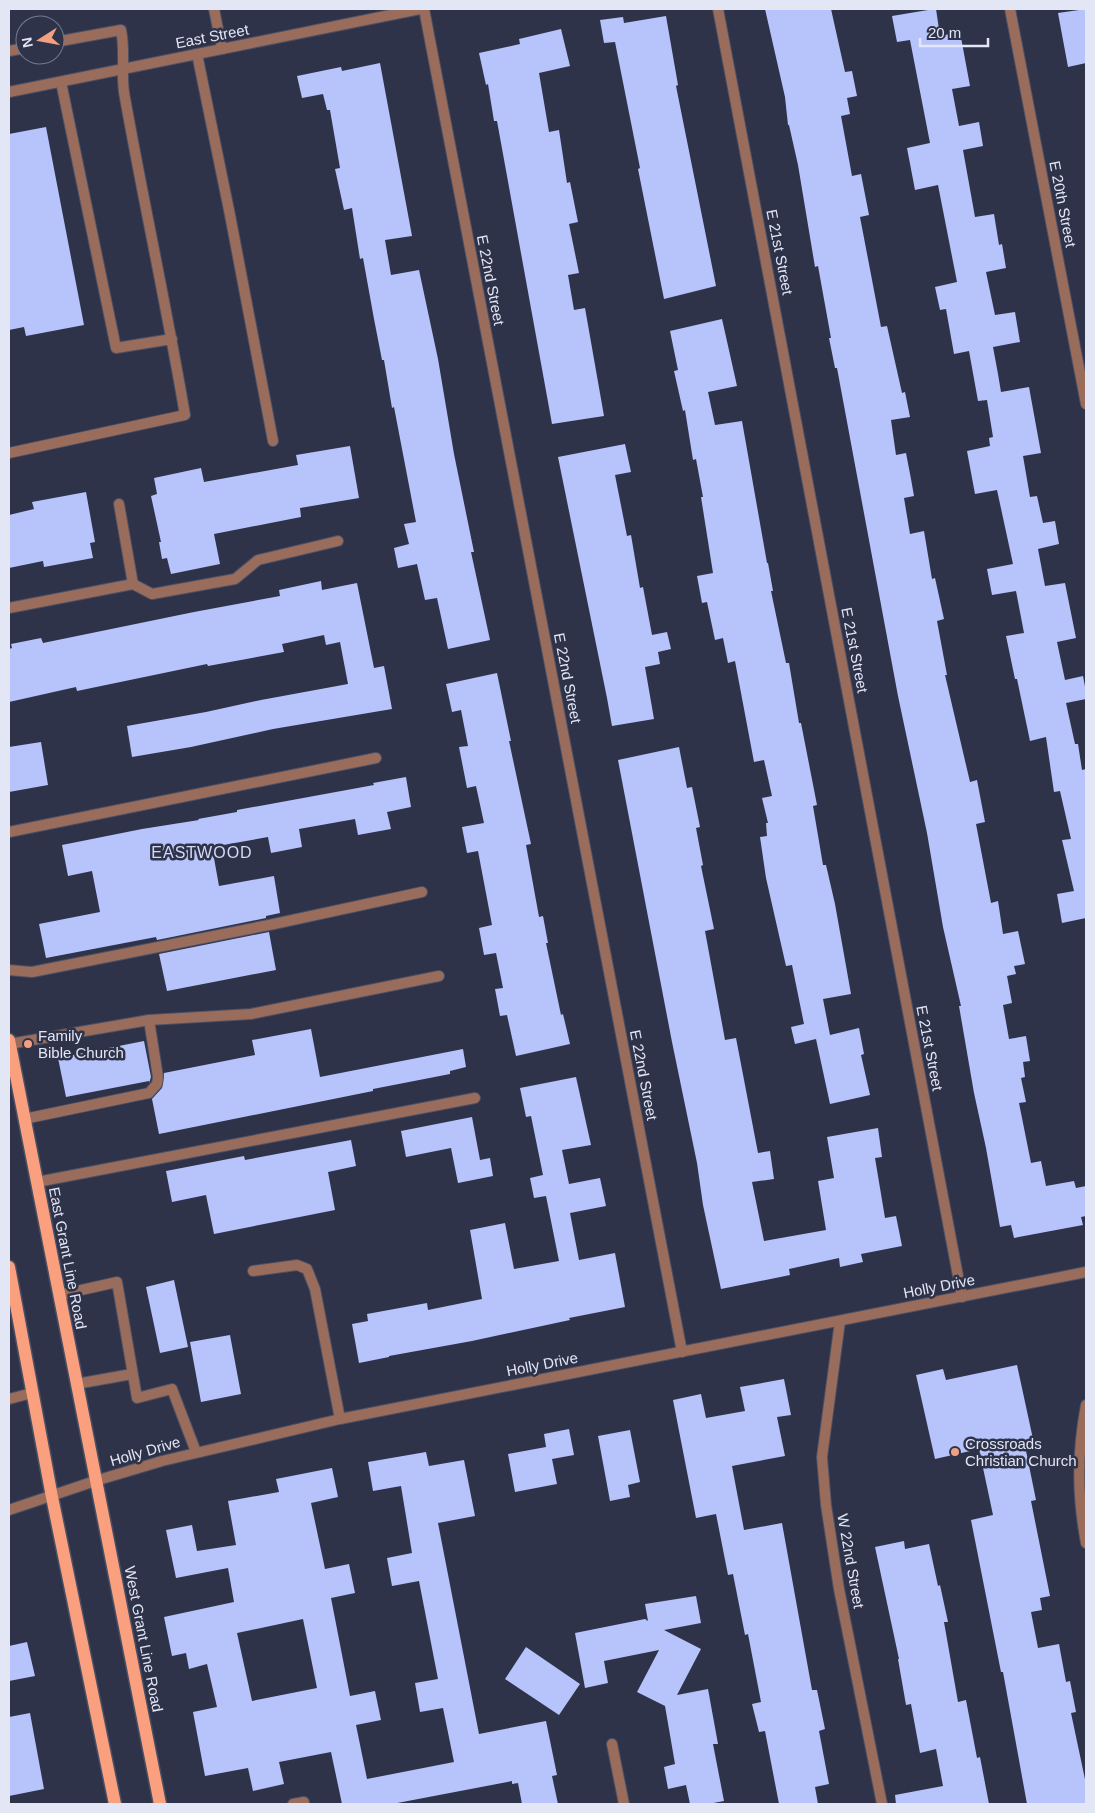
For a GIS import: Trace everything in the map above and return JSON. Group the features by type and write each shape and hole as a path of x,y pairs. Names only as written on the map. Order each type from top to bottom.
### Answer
{"main road":[{"name":"East Grant Line Road","path":"9,1042 95,1481"},
{"path":"9,1267 52,1497 115,1804"},
{"name":"West Grant Line Road","path":"95,1481 160,1804"}],"street":[{"path":"214,9 222,49"},
{"name":"East Street","path":"9,92 422,9"},
{"name":"E 22nd Street","path":"422,9 682,1352"},
{"name":"E 21st Street","path":"718,9 962,1297"},
{"name":"E 20th Street","path":"1010,9 1086,404"},
{"path":"9,453 185,415 124,95 124,44 121,30 65,40"},
{"path":"198,54 273,441"},
{"path":"61,82 116,348 172,339"},
{"path":"119,504 134,584"},
{"path":"9,608 134,584 152,594 235,579 258,560 338,541"},
{"path":"9,832 376,758"},
{"path":"9,970 32,972 274,924 422,892"},
{"path":"9,1042 148,1020 251,1014 439,976"},
{"path":"24,1119 149,1093 157,1084 158,1077 148,1020"},
{"path":"37,1182 475,1098"},
{"path":"253,1271 297,1265 307,1269 315,1288 340,1419"},
{"name":"Holly Drive","path":"9,1510 95,1481 196,1452 340,1419 1086,1272"},
{"path":"59,1295 117,1282 137,1398 172,1389 196,1452"},
{"name":"W 22nd Street","path":"840,1321 822,1456 826,1505 839,1589 882,1804"},
{"path":"76,1384 132,1374"},
{"path":"9,1399 32,1393"},
{"path":"1086,1405 1080,1436 1086,1543"},
{"path":"612,1744 624,1804"},
{"path":"293,1804 304,1802"}],"building":[{"path":"765,9 831,9 845,72 852,71 857,96 847,98 850,114 841,116 852,176 861,174 869,215 860,217 881,327 887,326 902,393 905,392 910,417 891,420 896,455 906,453 914,496 904,498 910,534 924,531 932,579 935,578 944,619 937,621 947,675 945,675 970,782 977,780 985,822 976,824 991,903 998,901 1003,934 1018,931 1025,964 1014,966 1016,974 1007,976 1012,1003 1003,1005 1009,1039 1026,1036 1030,1061 1023,1062 1025,1077 1021,1078 1026,1102 1019,1103 1031,1163 1041,1161 1046,1186 1074,1181 1076,1188 1086,1186 1086,1216 1081,1217 1083,1225 1014,1238 1011,1225 1000,1227 974,1093 959,1006 961,1006 943,927 927,833 898,696 837,368 835,368 829,338 831,338 818,266 815,267 798,165 788,125 785,97"},
{"path":"936,9 940,36 960,32 970,86 952,89 959,126 979,122 983,146 963,150 975,217 994,214 999,245 1002,244 1006,268 986,272 995,315 1015,312 1020,342 993,347 1001,392 1029,387 1041,453 1023,456 1030,497 1037,496 1043,523 1055,521 1059,544 1038,549 1045,586 1065,583 1076,638 1057,642 1065,680 1083,676 1086,692 1086,699 1066,703 1075,744 1078,744 1082,770 1086,769 1086,918 1062,923 1057,894 1074,891 1062,840 1071,839 1060,791 1054,792 1046,737 1030,741 1017,679 1015,679 1006,636 1024,633 1016,591 992,595 987,569 1013,564 997,490 975,494 967,451 990,446 989,438 993,437 987,400 978,401 969,351 954,354 946,309 940,310 935,287 957,282 938,185 915,190 907,148 930,143 910,40 897,42 892,16"},
{"path":"1086,9 1086,63 1068,67 1058,13"},
{"path":"666,16 678,85 676,86 716,286 664,299 615,42 604,43 600,20 623,17 624,23"},
{"path":"561,29 570,66 539,73 549,132 559,130 567,183 570,182 578,222 569,224 579,273 568,275 574,310 585,308 604,416 552,424 497,121 494,121 488,84 486,85 479,53 520,44 519,39"},
{"path":"380,63 412,236 385,240 391,275 419,270 438,359 454,454 474,552 471,552 490,640 448,649 437,598 425,600 417,564 398,568 394,548 409,544 404,524 416,522 394,407 392,408 363,258 360,259 352,208 344,210 335,169 340,168 330,110 327,110 323,94 302,98 297,76 341,67 342,71"},
{"path":"46,127 84,325 26,336 24,327 9,330 9,134"},
{"path":"722,319 737,386 708,392 715,425 742,421 773,591 771,591 786,663 789,663 799,723 801,723 817,805 813,806 823,865 826,865 835,904 851,994 823,999 830,1035 859,1028 864,1054 861,1055 870,1095 830,1104 816,1039 795,1044 791,1027 804,1024 792,965 786,966 766,878 760,837 767,836 766,823 768,823 762,798 772,796 764,760 754,762 735,661 728,663 723,638 715,640 707,602 702,603 697,576 713,573 701,497 703,497 696,459 693,460 685,410 683,411 674,371 678,370 670,331"},
{"path":"625,444 631,472 615,475 627,536 631,535 640,588 643,587 652,635 667,632 671,649 658,652 660,664 645,667 654,719 612,726 558,457"},
{"path":"350,446 359,498 300,508 301,517 214,534 220,564 171,574 167,558 162,559 159,542 161,542 151,496 157,494 154,478 201,468 204,482 298,465 296,455"},
{"path":"86,492 95,542 90,543 93,558 44,567 43,561 9,568 9,515 34,509 32,502"},
{"path":"321,581 322,590 357,583 374,668 384,666 392,709 273,729 191,747 132,757 127,726 348,684 340,642 326,645 324,635 282,644 284,652 208,666 207,664 77,691 76,687 9,702 9,649 12,648 11,644 41,638 43,643 280,596 279,590"},
{"path":"497,673 531,844 526,845 539,917 543,916 548,943 546,943 561,1015 563,1014 570,1044 516,1056 507,1015 500,1016 495,989 503,988 496,953 484,955 479,928 492,925 478,851 467,853 462,827 484,823 476,786 467,788 459,747 468,746 461,710 452,712 446,684"},
{"path":"41,742 48,785 9,792 9,747"},
{"path":"679,747 687,788 692,787 700,827 696,828 703,865 701,866 714,929 705,931 725,1040 736,1038 758,1153 770,1151 774,1179 752,1182 764,1241 826,1230 818,1181 834,1178 827,1137 878,1128 882,1157 875,1158 885,1218 896,1216 902,1246 861,1254 863,1262 840,1267 839,1258 789,1269 790,1275 721,1289 703,1205 697,1163 618,760"},
{"path":"406,777 411,807 387,812 391,829 358,835 355,819 299,829 302,847 271,853 268,837 212,847 219,886 274,876 280,913 266,916 266,918 157,940 156,937 46,958 39,924 100,912 92,871 68,876 62,845 199,820 237,812 237,810 374,785 373,783"},
{"path":"269,932 276,970 167,991 159,954"},
{"path":"311,1029 320,1077 463,1049 466,1067 450,1071 450,1074 373,1089 373,1091 159,1134 152,1099 162,1088 164,1073 255,1055 252,1040"},
{"path":"144,1041 151,1077 149,1083 149,1081 66,1097 58,1058"},
{"path":"576,1077 591,1145 562,1150 569,1184 600,1178 606,1206 570,1213 579,1260 615,1253 625,1307 472,1341 359,1363 352,1324 368,1321 367,1314 427,1303 428,1310 482,1299 470,1230 505,1223 514,1269 559,1261 546,1196 534,1198 530,1178 543,1175 531,1116 526,1117 520,1088"},
{"path":"472,1117 480,1160 490,1158 493,1176 458,1183 451,1148 406,1157 401,1131"},
{"path":"351,1140 356,1166 328,1172 335,1210 214,1234 206,1195 172,1202 166,1171 244,1156 245,1160"},
{"path":"174,1280 188,1347 160,1353 146,1287"},
{"path":"230,1335 241,1394 201,1402 190,1342"},
{"path":"1017,1365 1033,1439 1024,1441 1036,1500 1031,1501 1050,1596 1040,1598 1042,1610 1031,1612 1038,1648 1059,1644 1066,1682 1070,1681 1076,1712 1071,1713 1086,1784 1086,1804 1027,1804 1003,1672 1001,1672 971,1520 993,1515 979,1449 935,1459 916,1375 943,1369 946,1380"},
{"path":"784,1379 791,1415 777,1417 785,1456 732,1466 744,1530 782,1523 812,1690 817,1690 825,1729 819,1731 829,1784 815,1787 818,1804 779,1804 765,1731 759,1732 752,1704 761,1702 748,1634 745,1635 733,1574 728,1575 716,1514 696,1518 673,1400 701,1394 706,1418 745,1411 740,1387"},
{"path":"569,1429 574,1455 552,1459 557,1484 515,1492 508,1454 546,1447 544,1434"},
{"path":"630,1430 640,1482 628,1485 630,1497 610,1501 598,1436"},
{"path":"426,1452 429,1466 464,1460 475,1516 438,1523 479,1734 546,1721 557,1775 552,1776 558,1804 522,1804 518,1783 512,1784 512,1781 392,1804 342,1804 331,1752 279,1762 284,1784 253,1791 248,1768 205,1776 193,1712 217,1707 207,1664 189,1669 186,1653 172,1656 164,1617 234,1602 228,1568 176,1578 166,1530 192,1525 197,1551 236,1545 228,1501 279,1492 276,1479 332,1468 338,1497 311,1503 325,1569 349,1564 355,1593 331,1598 350,1696 375,1691 381,1720 356,1725 367,1779 454,1762 443,1708 420,1712 415,1683 438,1679 419,1581 392,1586 387,1558 412,1553 401,1486 373,1491 368,1462","holes":["303,1619 317,1688 252,1701 237,1633"]},
{"path":"904,1541 905,1549 929,1544 948,1622 944,1622 958,1702 966,1700 977,1758 980,1757 989,1804 896,1804 895,1795 943,1786 936,1749 920,1753 911,1704 906,1705 899,1659 875,1547"},
{"path":"696,1596 701,1623 664,1630 701,1649 677,1695 708,1689 718,1744 713,1744 724,1801 708,1804 690,1804 686,1785 668,1789 664,1767 675,1764 665,1706 637,1692 659,1650 604,1661 608,1683 585,1688 575,1633 645,1619 648,1621 645,1604"},
{"path":"27,1642 35,1676 9,1681 9,1646"},
{"path":"526,1647 580,1684 559,1715 505,1679"},
{"path":"30,1713 44,1789 9,1796 9,1717"}],"place":[{"name":"Family Bible Church","path":"28,1044"},
{"name":"Crossroads Christian Church","path":"955,1452"}],"district":[{"name":"EASTWOOD","path":"202,852"}]}
